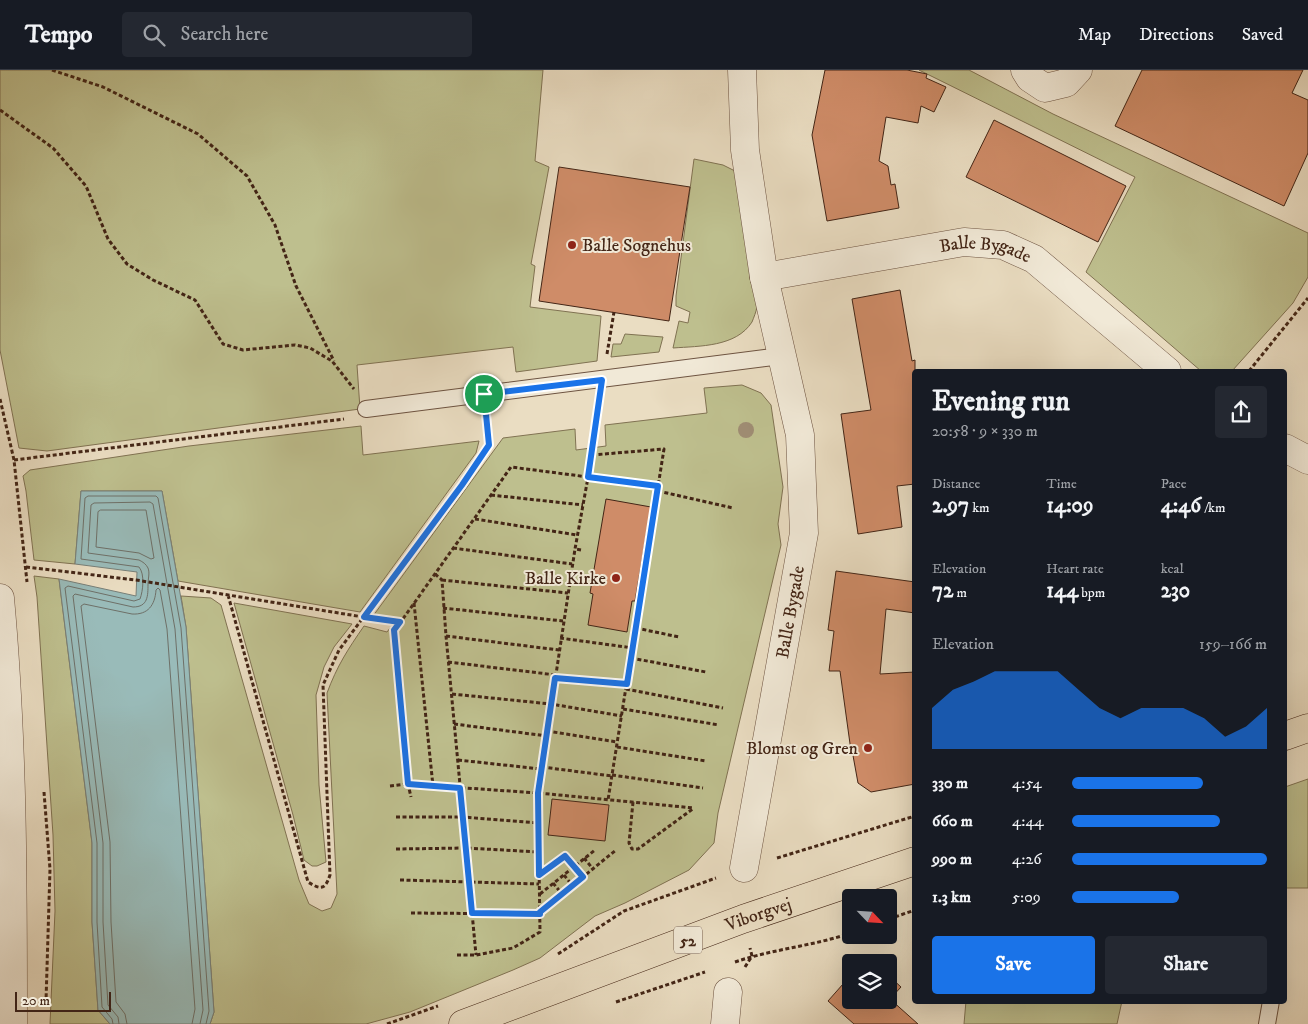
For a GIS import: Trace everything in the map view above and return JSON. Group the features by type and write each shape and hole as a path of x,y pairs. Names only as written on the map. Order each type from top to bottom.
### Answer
{"main road":[{"path":"1287,735 1308,728"},
{"name":"Viborgvej","path":"463,1024 743,919 912,863"}],"street":[{"name":"Balle Bygade","path":"742,70 745,150 764,277 800,435 804,533 744,868"},
{"path":"1025,70 1030,78 1045,88 1066,83 1078,70"},
{"name":"Balle Bygade","path":"764,277 964,242 1003,244 1034,259 1165,369"},
{"path":"1287,449 1308,460"},
{"path":"0,598 8,716 13,880 13,1024"},
{"path":"725,1024 728,992"}],"lane":[{"path":"366,409 781,356"},
{"path":"1267,1024 1270,1004"}],"path":[{"path":"52,70 104,87 198,134 247,176 275,225 296,286 335,365"},
{"path":"0,110 53,148 86,186 108,239 127,264 153,280 195,300 223,344 243,350 295,345 310,348 332,360 366,409 355,418 14,460"},
{"path":"1251,369 1308,298"},
{"path":"457,956 476,955 513,948 540,932 538,793 560,638 592,455 602,380 614,312"},
{"path":"228,595 308,882 322,888 327,885 330,875 324,684 339,650 462,485 489,445 484,394"},
{"path":"592,455 664,449 608,800"},
{"path":"411,798 408,784 394,630 511,467 588,477 658,489 734,508"},
{"path":"491,495 582,505"},
{"path":"475,519 577,535"},
{"path":"454,548 572,564"},
{"path":"575,548 581,550"},
{"path":"26,566 136,580 400,622"},
{"path":"435,574 442,580 568,593"},
{"path":"442,580 476,955"},
{"path":"414,603 433,786"},
{"path":"444,608 563,621"},
{"path":"636,628 679,637"},
{"path":"446,636 559,650"},
{"path":"560,638 633,648"},
{"path":"631,658 706,672"},
{"path":"448,662 627,684"},
{"path":"626,689 723,708"},
{"path":"452,694 551,704 622,716"},
{"path":"622,709 720,725"},
{"path":"454,724 617,744 706,761"},
{"path":"458,760 612,775 703,788"},
{"path":"390,786 408,784 538,793 608,800 632,802 694,808 638,849 632,850 629,843 632,802"},
{"path":"396,817 463,817 538,823"},
{"path":"551,958 624,911 744,868 912,817"},
{"path":"396,849 466,848 539,852"},
{"path":"540,894 595,850"},
{"path":"411,913 540,913 616,850"},
{"path":"539,875 565,856 583,877"},
{"path":"584,858 593,869"},
{"path":"564,875 572,885"},
{"path":"400,880 539,884"},
{"path":"553,883 562,894"},
{"path":"898,916 912,911"},
{"path":"734,962 752,956 828,941 842,936"},
{"path":"614,1002 706,972"},
{"path":"387,1024 442,1005"}],"green space":[{"path":"0,70 543,70 535,161 549,167 531,264 535,266 530,307 601,316 597,361 516,372 513,347 357,365 360,409 47,451 19,448 0,350"},
{"path":"919,70 969,70 1053,114 1308,233 1308,277 1293,303 1234,369 1199,369 1086,272 1135,177"},
{"path":"694,159 723,165 735,171 757,307 752,322 745,330 727,341 694,347 673,348 679,321 688,323 690,312 676,306 676,296"},
{"path":"625,334 663,337 659,352 611,357 613,344 621,344"},
{"path":"742,385 761,393 771,405 783,487 778,524 781,545 718,813 714,843 689,870 625,903 595,916 540,958 410,1012 366,1024 210,1024 214,1012 186,627 181,596 211,598 221,605 299,880 309,904 322,911 331,908 337,894 327,693 343,658 364,626 387,632 397,619 373,616 503,438 575,429 576,450 606,446 605,425 707,413 704,388"},
{"path":"361,426 363,455 479,441 476,453 360,612 178,581 162,491 81,491 75,564 34,560 23,476 30,470 189,446"},
{"path":"34,576 59,579 92,843 92,922 98,1010 110,1024 50,1024 55,911 53,835"},
{"path":"234,603 352,624 334,647 324,667 316,695 319,785 326,862 317,866 312,866 304,860"},
{"path":"1308,779 1308,888 1287,888 1287,786"},
{"path":"966,1004 1121,1004 1117,1024 964,1024"}],"water":[{"path":"81,491 162,491 186,627 214,1012 210,1024 110,1024 98,1010 92,922 92,843 59,579 136,596 137,572 75,564"}],"building":[{"path":"825,70 907,70 927,74 926,78 946,87 934,112 921,106 918,123 886,117 879,161 888,166 891,185 895,184 899,208 827,221 812,135"},
{"path":"1142,70 1303,70 1292,93 1308,100 1308,153 1284,206 1115,126"},
{"path":"994,120 1126,186 1098,242 966,177"},
{"name":"Balle Sognehus","path":"559,167 690,187 669,321 539,301"},
{"path":"900,290 912,361 915,360 915,369 912,369 912,484 897,486 902,527 858,534 841,414 871,410 852,299"},
{"name":"Balle Kirke","path":"606,499 651,507 635,601 632,601 627,632 588,625 593,594 590,593"},
{"path":"836,571 912,582 912,613 886,609 880,674 912,672 912,785 871,792 858,783 851,751 840,671 829,671 834,631 828,630"},
{"path":"552,799 609,805 605,841 548,835"},
{"path":"897,983 901,987 897,991"},
{"path":"842,985 842,1009 897,1009 897,1005 918,1024 854,1024 828,1001"}],"place":[{"name":"Balle Sognehus","path":"572,245"},
{"name":"Balle Kirke","path":"616,578"},
{"name":"Blomst og Gren","path":"868,748"}],"route":[{"path":"602,380 588,477 658,486 627,684 555,678 538,793 539,875 565,856 583,877 540,912 540,914 472,913 460,788 408,784 394,630 400,622 364,617 462,485 489,445 484,394 602,380"}]}
